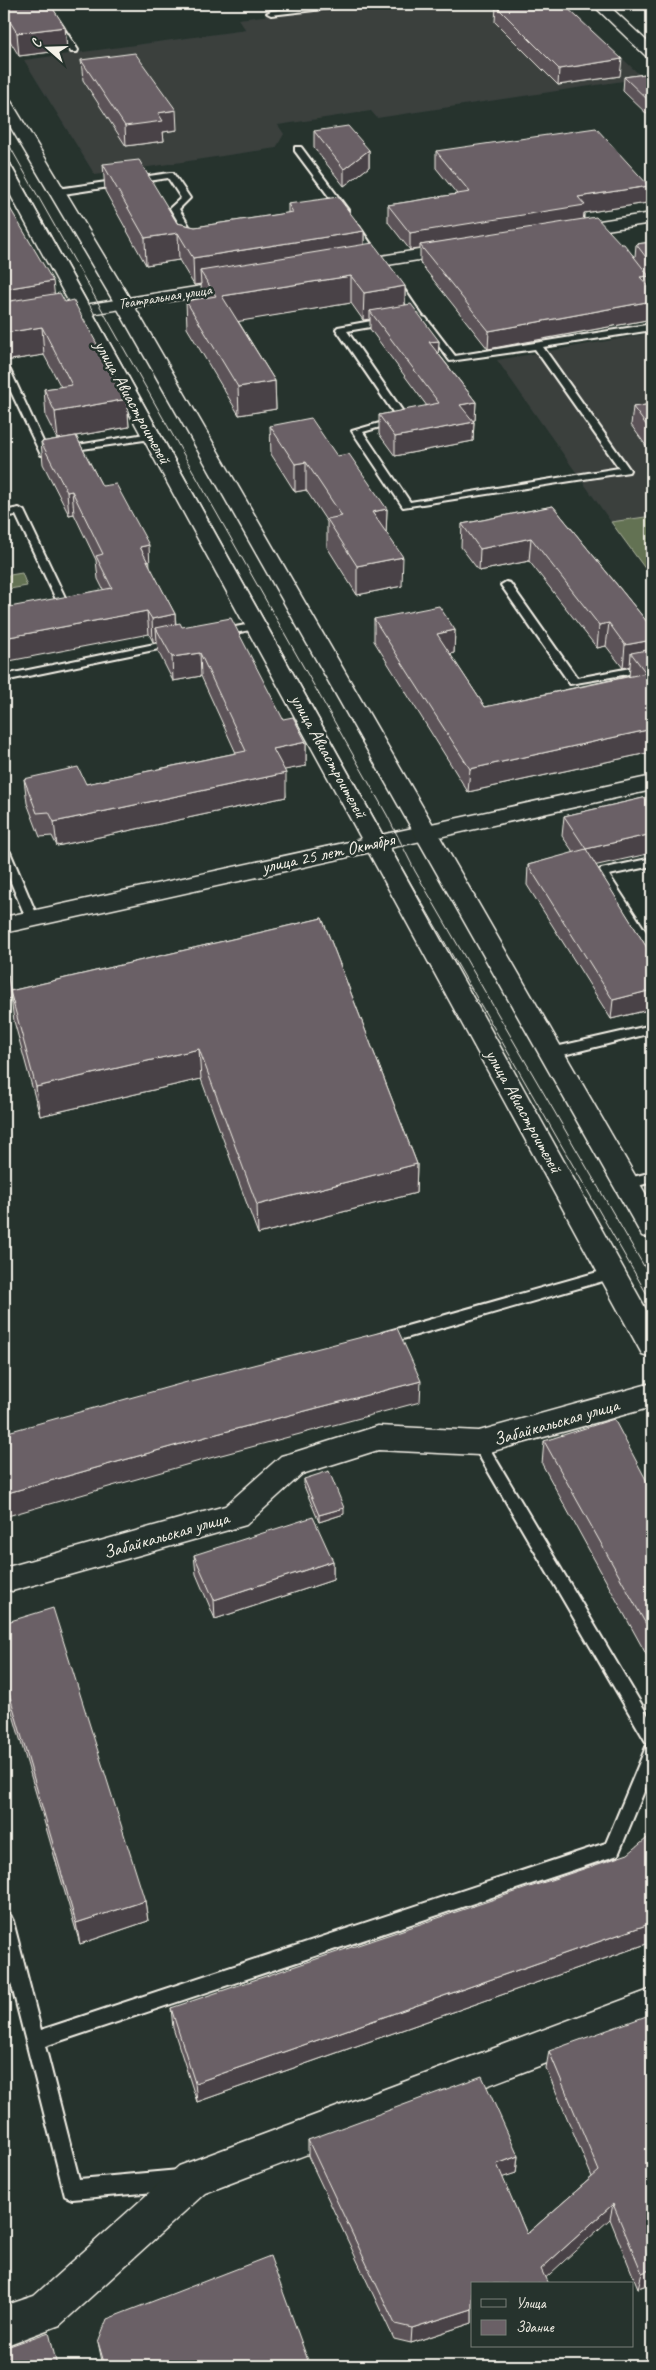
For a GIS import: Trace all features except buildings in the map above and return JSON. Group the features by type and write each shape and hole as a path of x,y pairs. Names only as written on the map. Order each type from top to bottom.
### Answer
{"main road":[{"path":"599,4 652,54"},
{"path":"4,103 124,304 652,1229"},
{"name":"улица Авиастроителей","path":"4,168 377,842 652,1346"},
{"path":"553,233 604,229 652,218"},
{"path":"331,269 476,246"},
{"name":"Театральная улица","path":"4,323 253,282"},
{"name":"улица 25 лет Октября","path":"4,925 652,783"},
{"name":"Забайкальская улица","path":"12,1578 235,1516 292,1465 378,1438 479,1443 652,1395"},
{"path":"4,2326 46,2311 192,2179 652,2006"}],"lane":[{"path":"44,4 74,50"},
{"path":"271,13 349,4"},
{"path":"298,149 341,213 380,261 410,317 453,358 652,327"},
{"path":"57,192 170,175 186,198 174,208 196,244 205,243"},
{"path":"629,261 652,290"},
{"path":"410,317 341,329 403,419 357,431 407,505 625,470 537,345"},
{"path":"4,371 6,370 44,453 151,436"},
{"path":"4,514 19,511 68,614 60,616"},
{"path":"506,585 574,682 652,667"},
{"path":"213,635 256,626"},
{"path":"4,678 184,641"},
{"path":"4,852 32,918"},
{"path":"652,862 602,872 652,950"},
{"path":"551,1053 652,1029"},
{"path":"627,1184 652,1177"},
{"path":"365,1344 612,1273"},
{"path":"479,1443 652,1737"},
{"path":"34,2041 612,1849 652,1752"},
{"path":"4,1921 72,2189 192,2179"}],"shaded area":[{"path":"366,4 565,4 643,78 377,118 371,111 278,125 284,134 276,148 95,175 24,60 246,30 238,19"},
{"path":"652,333 652,516 611,522 497,360"}],"green space":[{"path":"652,516 652,578 611,522"},
{"path":"22,573 27,586 4,590 4,576"}],"tram line":[{"path":"4,136 387,815 415,871 652,1280"},
{"path":"4,151 405,873 652,1303"}]}
